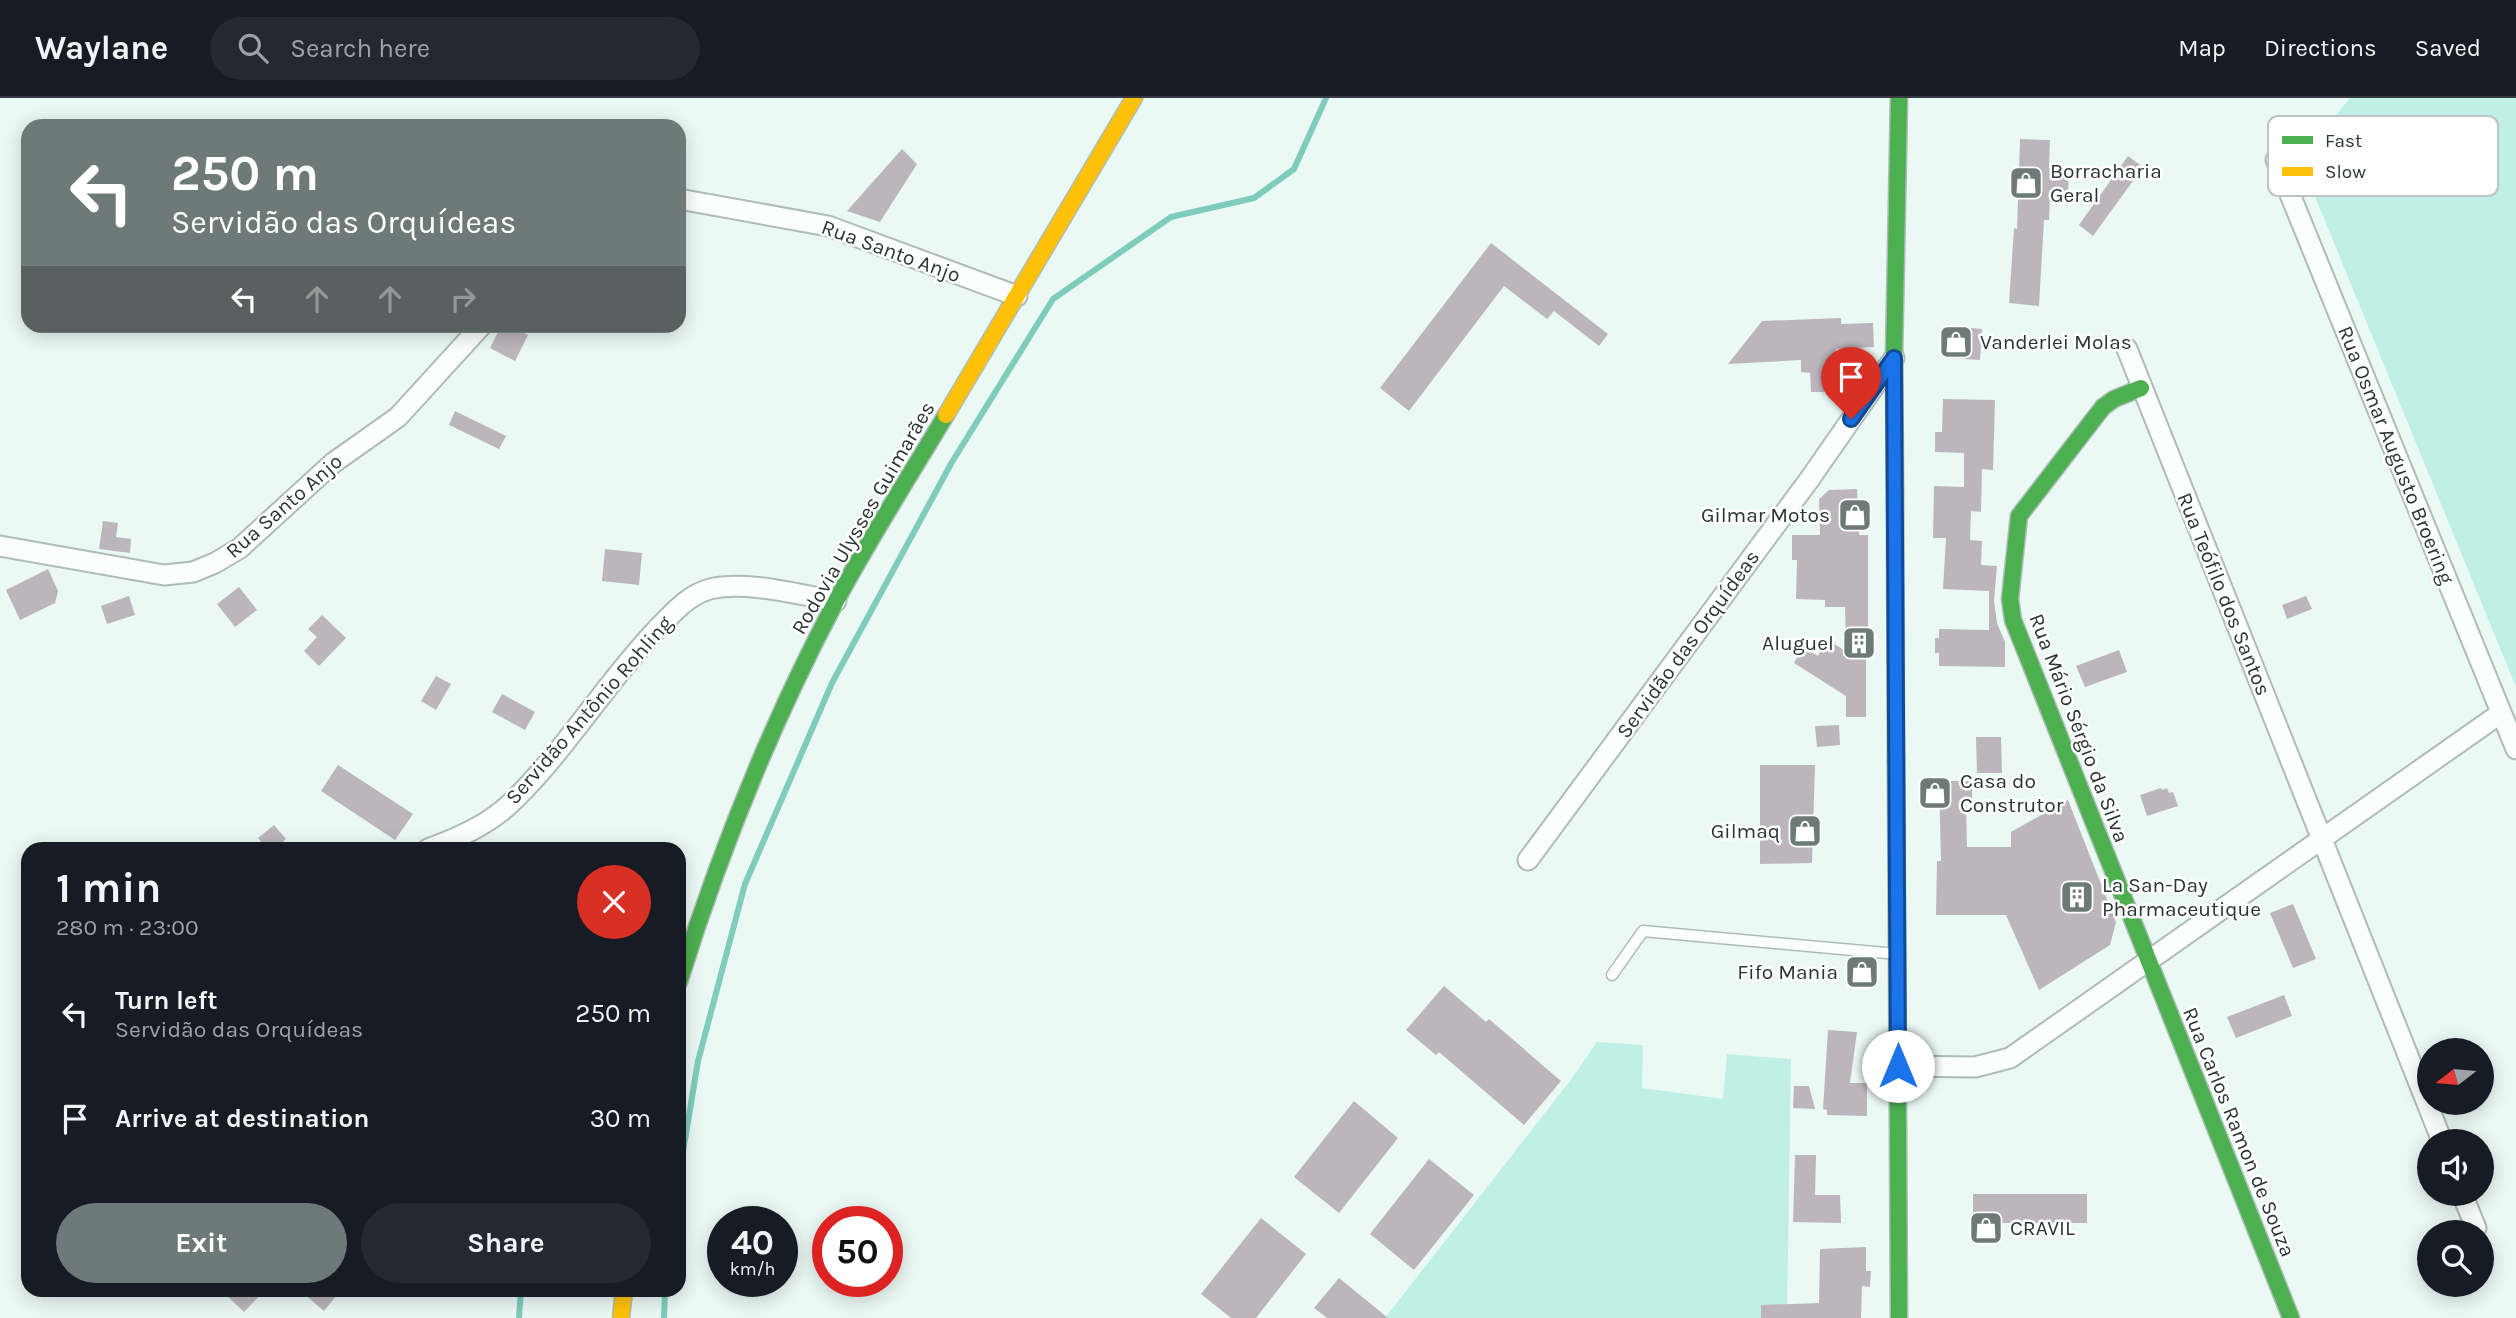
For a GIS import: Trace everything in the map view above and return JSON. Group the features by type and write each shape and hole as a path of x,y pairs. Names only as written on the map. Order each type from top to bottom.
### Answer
{"main road":[{"name":"Rodovia Ulysses Guimarães","path":"686,960 757,765 836,601 1134,98"},
{"path":"1899,98 1894,358 1899,1318"},
{"name":"Rua Mário Sérgio da Silva","path":"2141,388 2114,399 2104,407 2019,516 2010,599 2013,620 2148,961"},
{"name":"Rua Carlos Ramon de Souza","path":"2148,961 2291,1318"},
{"path":"621,1318 623,1297"}],"street":[{"name":"Rua Osmar Augusto Broering","path":"2291,196 2516,749"},
{"name":"Rua Santo Anjo","path":"686,200 828,226 1017,296"},
{"name":"Rua Santo Anjo","path":"0,546 164,575 193,572 215,564 240,548 333,463 398,417 475,333"},
{"name":"Rua Teófilo dos Santos","path":"2126,349 2437,1129"},
{"name":"Servidão das Orquídeas","path":"1528,860 1809,480 1894,358"},
{"name":"Servidão Antônio Rohling","path":"443,842 482,824 512,802 642,644 682,604 697,593 712,589 760,589 836,601"},
{"path":"1898,1066 1975,1067 2010,1058 2501,713"},
{"path":"686,926 699,919"}],"lane":[{"path":"1612,975 1643,931 1897,954"}],"green space":[{"path":"2350,98 2516,98 2516,687 2315,196 2498,196 2498,116 2335,116"},
{"path":"1597,1042 1643,1045 1642,1088 1723,1099 1727,1054 1791,1059 1787,1318 1385,1318 1573,1077"}],"building":[{"path":"2020,139 2050,140 2049,168 2069,169 2068,194 2050,194 2049,220 2044,220 2039,306 2009,303 2014,228 2017,229"},
{"path":"902,149 917,164 880,222 847,211"},
{"path":"2128,156 2143,167 2093,236 2079,225"},
{"path":"1491,243 1608,334 1599,346 1554,311 1547,319 1504,286 1409,411 1380,388"},
{"path":"1841,318 1841,324 1873,323 1874,347 1836,349 1836,392 1811,392 1810,373 1801,372 1801,360 1728,364 1762,321"},
{"path":"1949,326 1982,329 1980,360 1947,358"},
{"path":"498,333 528,335 515,361 490,348"},
{"path":"1943,399 1995,400 1993,470 1982,469 1981,512 1971,511 1970,540 1982,541 1981,565 1997,566 1994,601 1997,623 2005,642 2005,667 1939,666 1939,653 1935,653 1935,638 1939,638 1939,629 1989,630 1989,591 1943,589 1946,538 1933,538 1934,486 1964,487 1964,453 1935,452 1935,432 1942,432"},
{"path":"455,411 506,436 499,449 449,425"},
{"path":"1857,489 1859,535 1868,535 1868,628 1872,628 1872,657 1866,657 1866,717 1846,717 1846,696 1794,663 1803,647 1818,656 1826,639 1846,651 1845,607 1825,607 1825,600 1796,599 1797,560 1792,560 1792,535 1820,535 1819,499 1829,490"},
{"path":"103,521 118,523 116,537 131,539 130,553 99,549"},
{"path":"605,549 642,553 639,585 602,581"},
{"path":"48,569 58,591 55,603 20,620 6,590"},
{"path":"239,587 257,610 235,627 217,604"},
{"path":"129,596 135,615 107,624 101,606"},
{"path":"2306,596 2312,609 2287,619 2282,605"},
{"path":"322,615 346,638 319,666 304,651 317,637 308,629"},
{"path":"2119,650 2127,672 2085,687 2076,666"},
{"path":"436,676 451,684 436,710 421,701"},
{"path":"502,694 535,712 525,730 492,712"},
{"path":"1839,725 1840,745 1817,747 1815,726"},
{"path":"1976,737 2001,737 2002,773 1977,773"},
{"path":"338,765 413,814 395,840 321,791"},
{"path":"1760,765 1815,765 1812,863 1760,864"},
{"path":"1939,781 1972,781 1972,803 1966,803 1967,847 2011,847 2011,832 2068,800 2116,922 2110,945 2039,990 2006,915 1936,915 1937,861 1941,861"},
{"path":"2167,788 2169,793 2173,792 2178,806 2147,816 2140,795"},
{"path":"274,825 286,839 283,842 261,842 258,838"},
{"path":"2293,904 2316,959 2293,968 2270,913"},
{"path":"1444,986 1486,1022 1489,1019 1561,1081 1524,1125 1439,1052 1436,1055 1406,1030"},
{"path":"2284,995 2292,1016 2236,1038 2227,1017"},
{"path":"1828,1030 1857,1032 1850,1083 1867,1083 1867,1116 1827,1115 1827,1110 1823,1109"},
{"path":"1794,1086 1809,1086 1815,1109 1793,1108"},
{"path":"1354,1101 1398,1138 1339,1213 1294,1177"},
{"path":"1795,1155 1816,1155 1815,1195 1840,1195 1841,1223 1793,1222"},
{"path":"1429,1159 1474,1195 1414,1270 1370,1234"},
{"path":"1973,1194 2087,1194 2087,1223 1973,1223"},
{"path":"1261,1218 1306,1254 1256,1318 1231,1318 1201,1294"},
{"path":"1866,1247 1866,1271 1871,1271 1870,1287 1862,1286 1861,1318 1761,1318 1761,1305 1819,1303 1820,1249"},
{"path":"1339,1278 1388,1318 1327,1318 1314,1308"},
{"path":"228,1297 258,1297 244,1312"},
{"path":"307,1297 335,1297 324,1311"}],"waterway":[{"path":"686,1134 698,1061 745,884 832,683 952,462 1053,299 1171,217 1254,198 1294,169 1326,98"},
{"path":"519,1318 520,1297"},
{"path":"664,1318 665,1297"}],"traffic: fast":[{"path":"1895,488 1894,358 1899,98"},
{"path":"2141,388 2114,399 2103,407 2019,516 2010,599 2013,620 2291,1318"},
{"path":"686,961 748,789 789,695 848,579 946,415"},
{"path":"1896,760 1899,1318"}],"traffic: slow":[{"path":"946,415 1134,98"},
{"path":"1895,488 1896,760"},
{"path":"621,1318 623,1297"}],"place":[{"name":"Borracharia Geral","path":"2026,183"},
{"name":"Vanderlei Molas","path":"1956,342"},
{"name":"Gilmar Motos","path":"1855,515"},
{"name":"Aluguel","path":"1859,643"},
{"name":"Casa do Construtor","path":"1935,793"},
{"name":"Gilmaq","path":"1805,831"},
{"name":"La San-Day Pharmaceutique","path":"2077,897"},
{"name":"Fifo Mania","path":"1862,972"},
{"name":"CRAVIL","path":"1986,1228"}],"route":[{"path":"1851,419 1894,358 1898,1066"}]}
